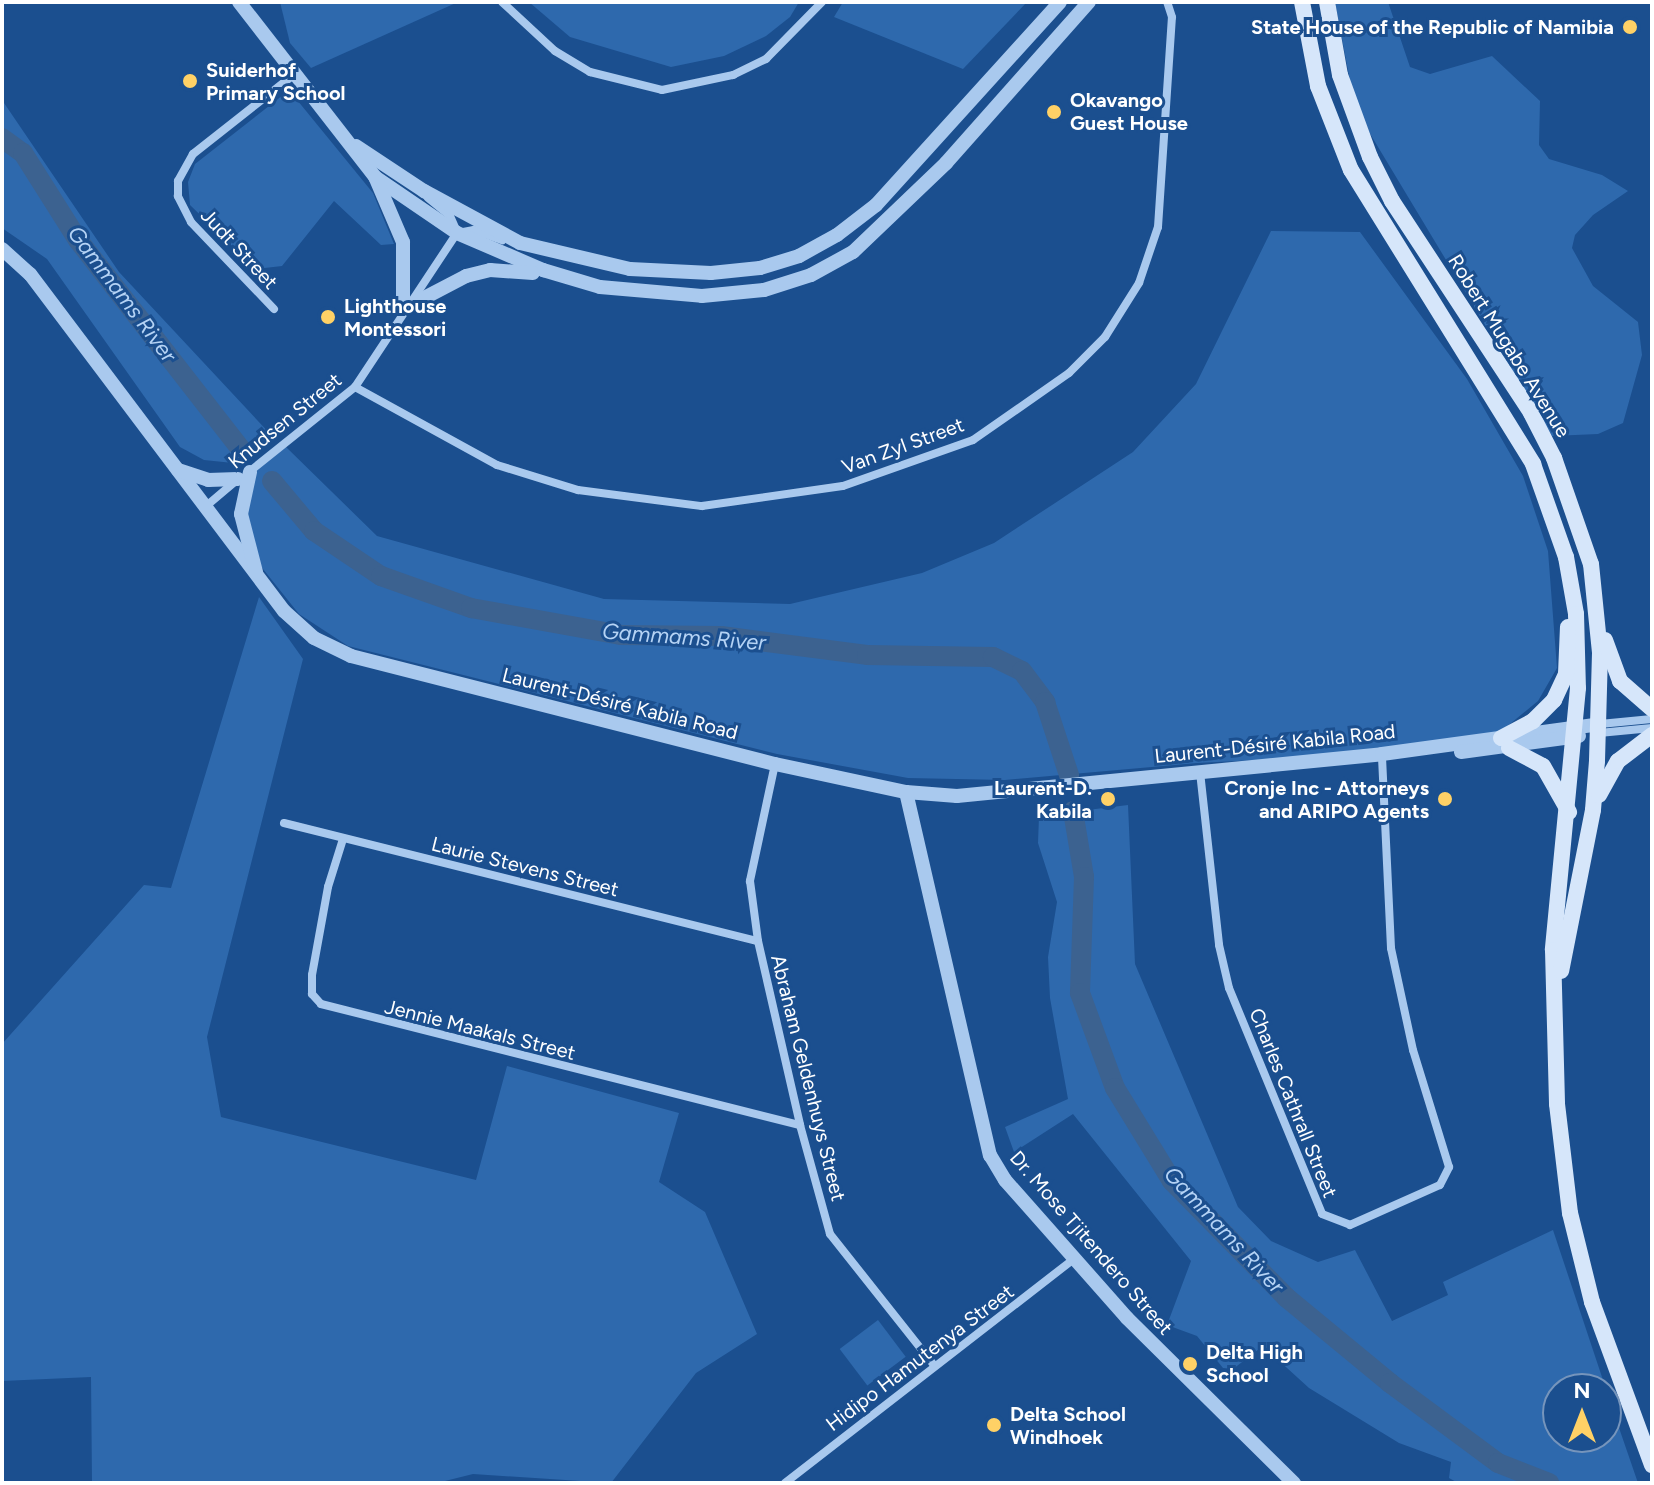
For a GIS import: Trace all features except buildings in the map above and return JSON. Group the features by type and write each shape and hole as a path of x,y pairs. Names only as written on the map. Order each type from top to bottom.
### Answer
{"main road":[{"name":"Robert Mugabe Avenue","path":"1302,2 1318,86 1351,170 1533,464 1566,557 1579,652 1576,732 1553,950 1557,1104 1570,1213 1592,1302 1652,1465"},
{"name":"Robert Mugabe Avenue","path":"1327,2 1340,75 1370,157 1392,201 1496,356 1554,458 1580,525 1597,607 1599,728 1593,810 1553,1012"},
{"path":"1566,557 1568,630 1561,688 1533,721 1505,743 1543,766 1569,812"},
{"path":"1597,607 1620,681 1652,709"},
{"path":"1593,810 1618,761 1652,735"}],"street":[{"path":"239,2 375,177 403,242 403,309"},
{"path":"502,2 555,51 590,72 662,90 733,75 766,59 822,2"},
{"path":"457,233 474,230 581,261 643,270 711,273 760,268 799,256 876,205 1060,2"},
{"path":"403,309 433,289 490,270 515,269 600,287 658,294 732,294 811,275 853,252 946,163 1089,2"},
{"name":"Van Zyl Street","path":"355,387 497,465 578,490 702,506 843,486 973,440 1069,373 1105,337 1139,283 1158,227 1172,17 1167,2"},
{"name":"Judt Street","path":"274,309 191,222 178,196 178,181 193,154 296,73"},
{"path":"343,136 424,191 520,243"},
{"path":"375,177 457,233 543,270 600,287"},
{"path":"424,191 450,216 457,233"},
{"name":"Knudsen Street","path":"204,508 355,387 403,309 457,233"},
{"name":"Laurent-Désiré Kabila Road","path":"2,249 30,274 257,579 314,638 351,656 775,764 906,792 957,796 1505,743 1652,719"},
{"path":"177,470 213,481 244,475 241,514 257,579"},
{"name":"Laurent-Désiré Kabila Road","path":"1599,728 1652,728"},
{"name":"Charles Cathrall Street","path":"1200,772 1219,945 1229,988 1322,1214 1350,1225 1440,1185 1449,1167 1413,1050 1391,948 1382,754"},
{"name":"Abraham Geldenhuys Street","path":"775,764 750,881 758,941 800,1125 830,1234 934,1365"},
{"name":"Dr. Mose Tjitendero Street","path":"906,792 990,1155 1005,1180 1178,1372 1294,1483"},
{"name":"Laurie Stevens Street","path":"284,823 758,941"},
{"name":"Jennie Maakals Street","path":"343,839 328,887 312,975 312,994 321,1004 800,1125"},
{"name":"Hidipo Hamutenya Street","path":"785,1483 1075,1258"}],"shaded area":[{"path":"280,2 458,2 311,68 290,43"},
{"path":"529,2 799,2 790,17 766,36 724,56 671,67 570,37"},
{"path":"843,2 1027,2 963,69 834,17"},
{"path":"1335,2 1388,2 1410,67 1430,74 1492,56 1540,101 1539,145 1549,159 1602,175 1628,191 1593,215 1575,235 1572,248 1593,286 1638,322 1642,355 1623,423 1598,434 1552,436 1369,132 1351,86"},
{"path":"283,95 293,95 373,193 394,244 381,245 334,201 282,266 256,269 190,205 188,182 195,164"},
{"path":"2,100 119,272 273,437 233,463 204,460 180,447 47,259 2,228"},
{"path":"1271,231 1360,232 1467,379 1523,476 1548,551 1557,668 1538,701 1499,733 1382,754 1197,763 1005,780 908,778 777,754 348,646 299,614 259,564 245,536 250,472 285,446 377,536 604,599 790,604 922,573 994,543 1133,452 1196,384"},
{"path":"259,597 303,659 207,1037 221,1117 476,1180 507,1066 679,1113 659,1182 705,1212 757,1334 696,1373 611,1483 473,1474 437,1483 92,1483 91,1377 2,1381 2,1044 144,885 171,888"},
{"path":"1128,805 1135,964 1238,1207 1271,1241 1318,1262 1355,1250 1392,1321 1448,1295 1443,1282 1553,1230 1601,1373 1542,1373 1542,1453 1622,1453 1622,1436 1638,1483 1458,1483 1449,1478 1451,1462 1399,1443 1309,1388 1263,1346 1233,1369 1223,1368 1197,1336 1167,1325 1191,1261 1073,1114 1014,1152 1005,1127 1068,1099 1050,998 1048,957 1057,902 1038,843 1039,816"},
{"path":"878,1320 906,1357 867,1386 840,1349"}],"waterway":[{"name":"Gammams River","path":"2,138 23,153 78,240 243,452"},
{"name":"Gammams River","path":"272,481 314,531 381,576 471,608 621,635 721,636 867,655 993,657 1022,671 1045,702 1069,775"},
{"name":"Gammams River","path":"1073,811 1084,877 1080,993 1115,1088 1172,1181 1287,1298 1390,1383 1498,1463 1549,1483"}],"place":[{"name":"State House of the Republic of Namibia","path":"1630,27"},
{"name":"Suiderhof Primary School","path":"190,81"},
{"name":"Okavango Guest House","path":"1054,112"},
{"name":"Lighthouse Montessori","path":"328,317"},
{"name":"Laurent-D. Kabila","path":"1108,799"},
{"name":"Cronje Inc - Attorneys and ARIPO Agents","path":"1445,799"},
{"name":"Delta High School","path":"1190,1364"},
{"name":"Delta School Windhoek","path":"994,1425"}]}
